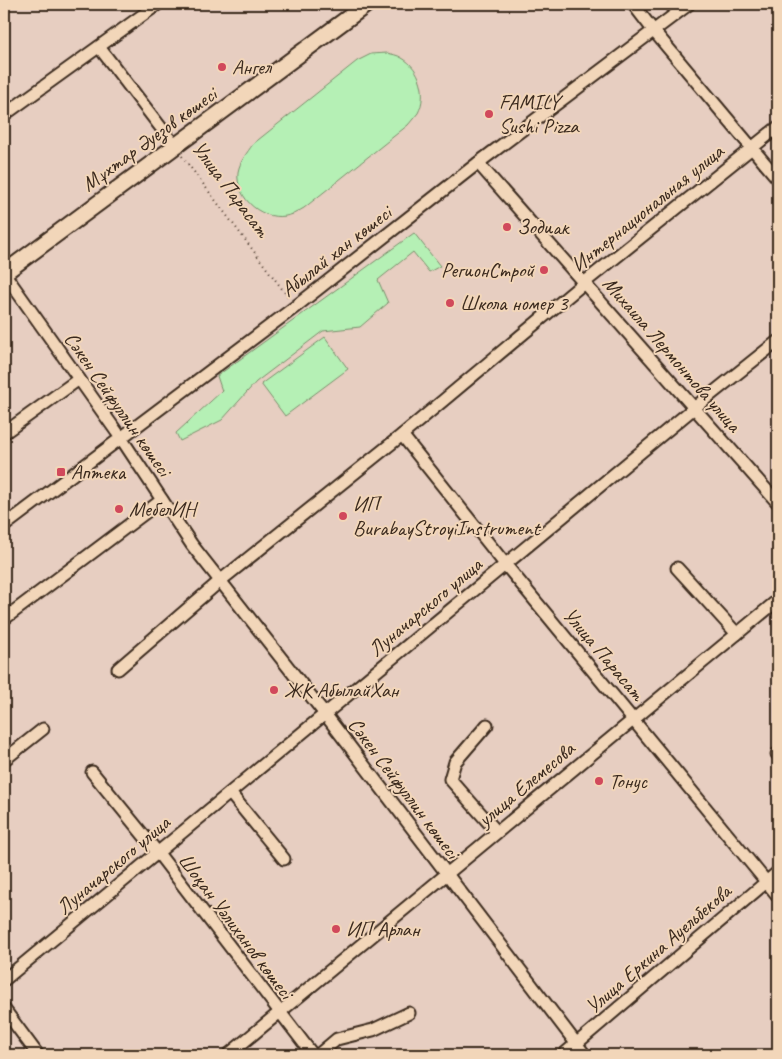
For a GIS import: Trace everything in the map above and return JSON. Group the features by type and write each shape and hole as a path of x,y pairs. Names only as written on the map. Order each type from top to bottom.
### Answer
{"main road":[{"name":"Мұхтар Әуезов көшесі","path":"4,273 358,7"}],"street":[{"path":"4,115 158,4"},
{"path":"633,4 778,179"},
{"name":"Абылай хан көшесі","path":"4,526 295,307 478,163 689,4"},
{"name":"Улица Парасат","path":"99,48 175,146"},
{"name":"Интернациональная улица","path":"118,669 220,581 402,435 584,282 778,127"},
{"name":"Михаила Лермонтова улица","path":"478,163 778,503"},
{"name":"Сәкен Сейфуллин көшесі","path":"4,273 121,438 192,545 325,714 446,875 586,1055"},
{"name":"Луначарского улица","path":"4,980 778,340"},
{"path":"4,433 79,379"},
{"name":"Улица Парасат","path":"402,435 505,564 778,896"},
{"path":"4,620 162,500"},
{"path":"677,568 737,634"},
{"name":"улица Елемесова","path":"228,1055 778,600"},
{"path":"487,725 455,762 450,779 498,832"},
{"path":"4,760 43,729"},
{"name":"Шоқан Уәлиханов көшесі","path":"92,772 158,853 278,1013 312,1055"},
{"path":"230,793 284,859"},
{"name":"Улица Еркина Ауельбекова","path":"563,1055 778,872"},
{"path":"4,1008 38,1055"},
{"path":"318,1055 337,1039 373,1030 409,1013"}],"path":[{"name":"Улица Парасат","path":"175,146 295,307"}],"green space":[{"path":"387,53 399,56 408,62 418,75 422,90 421,106 408,125 296,213 280,217 261,212 253,207 241,191 238,182 238,172 242,161 253,144 357,61 371,54"},
{"path":"414,233 440,266 429,272 413,252 378,280 388,303 360,327 323,331 256,382 222,420 180,441 176,433 222,391 217,376"},
{"path":"325,337 348,369 285,416 261,384"}],"place":[{"name":"Ангел","path":"222,67"},
{"name":"FAMILY Sushi Pizza","path":"489,114"},
{"name":"Зодиак","path":"507,227"},
{"name":"РегионСтрой","path":"544,270"},
{"name":"Школа номер 3","path":"450,303"},
{"name":"Аптека","path":"61,472"},
{"name":"МебелИН","path":"119,509"},
{"name":"ИП BurabayStroyiInstrument","path":"343,516"},
{"name":"ЖК АбылайХан","path":"274,690"},
{"name":"Тонус","path":"599,781"},
{"name":"ИП Арлан","path":"336,929"}]}
